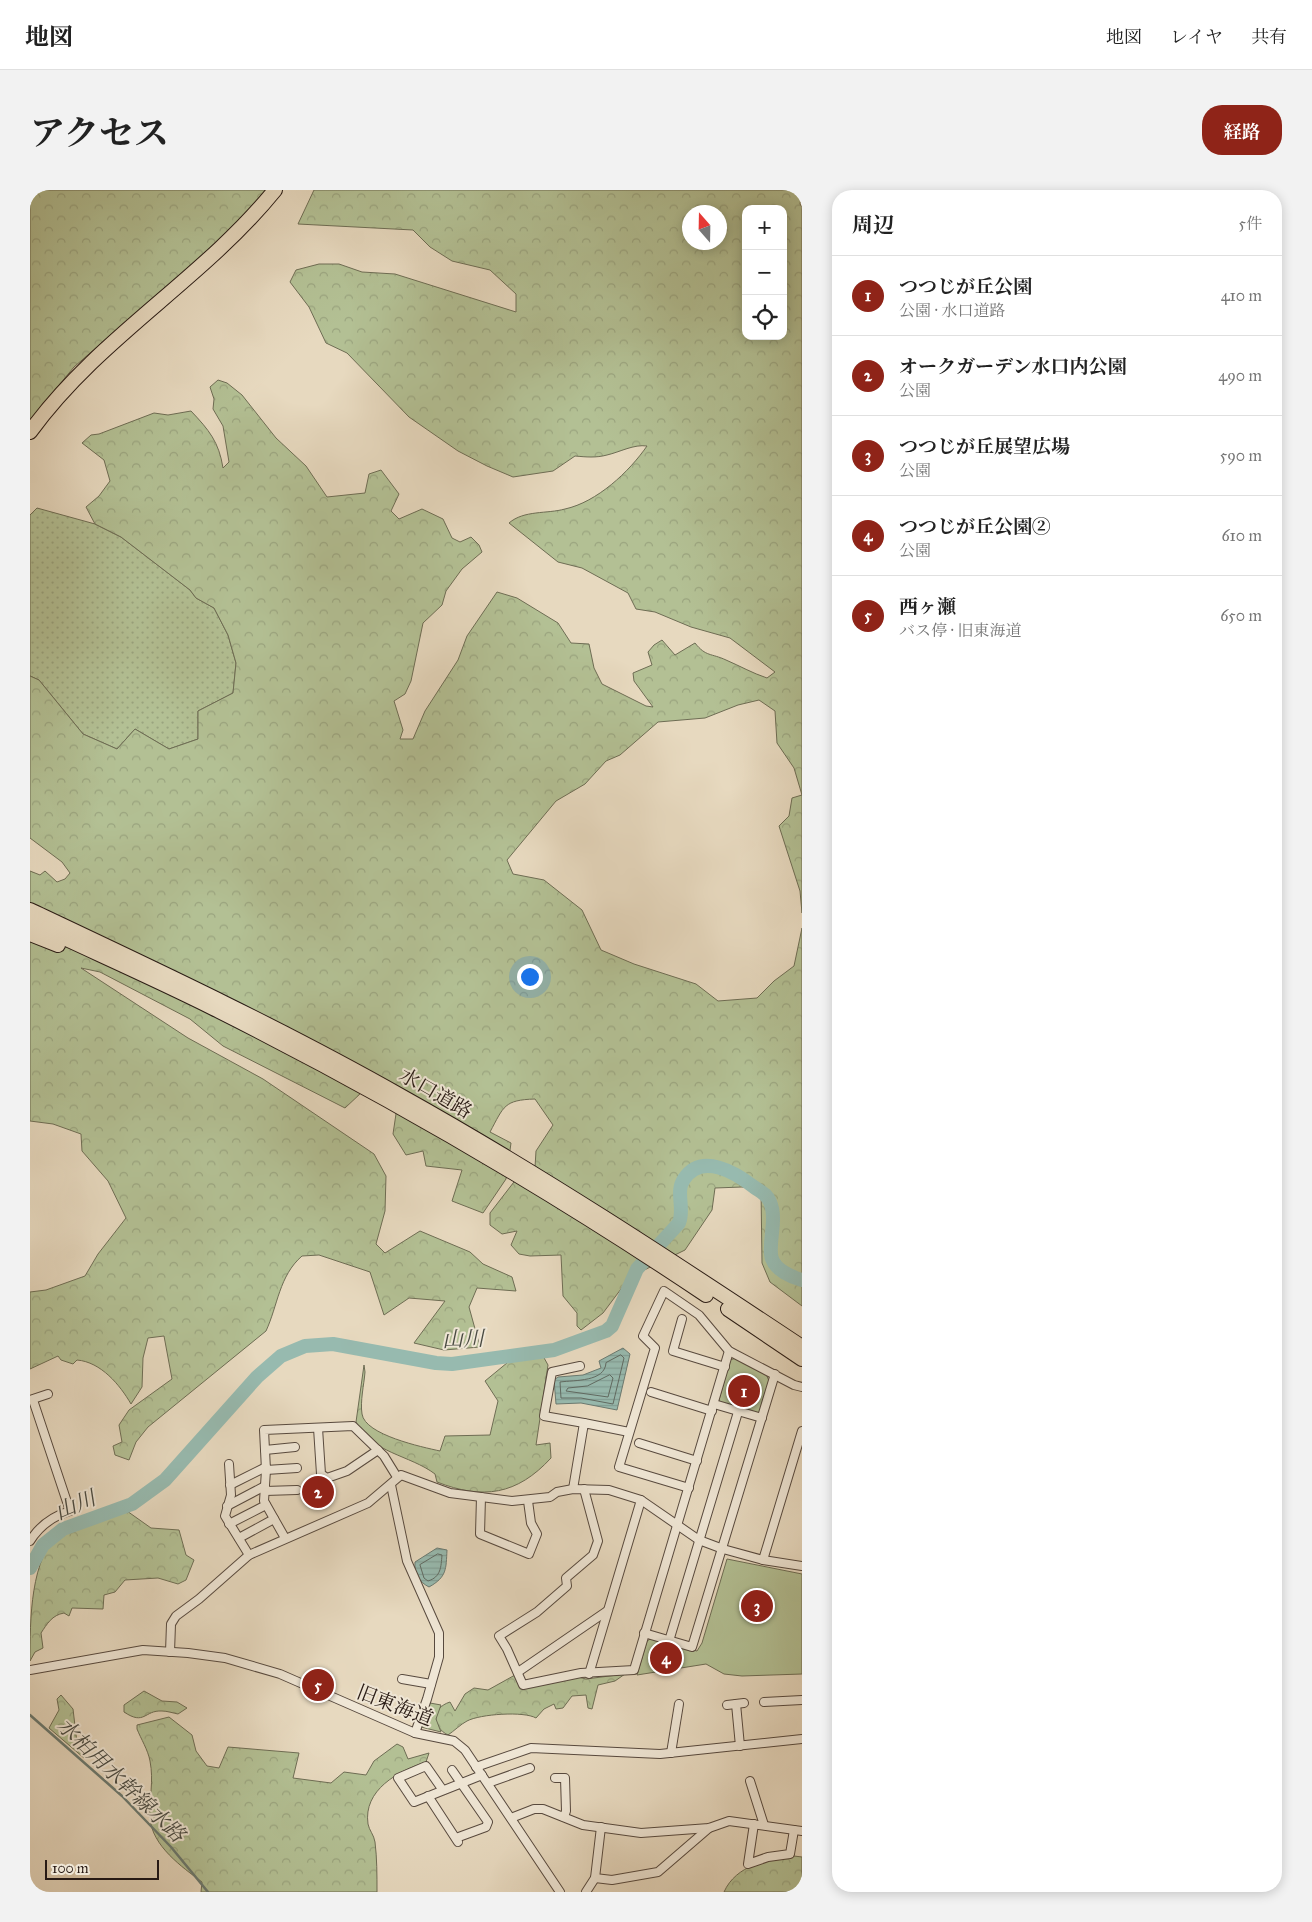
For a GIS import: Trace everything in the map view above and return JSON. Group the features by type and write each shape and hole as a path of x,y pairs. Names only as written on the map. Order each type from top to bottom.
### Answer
{"highway":[{"path":"30,432 68,385 93,359 244,226 275,190"},
{"path":"30,900 114,943 116,950"},
{"name":"水口道路","path":"30,910 249,1014 393,1091 546,1181 638,1245 802,1347"},
{"name":"水口道路","path":"30,922 300,1052 412,1114 638,1245"},
{"path":"30,934 123,970 138,973"},
{"name":"水口道路","path":"666,1263 802,1359"}],"street":[{"path":"689,1488 619,1468 628,1432 655,1348 643,1336 664,1291 699,1315 730,1351 802,1387"},
{"path":"682,1319 673,1351 725,1366"},
{"path":"584,1489 598,1541 593,1555 566,1578 567,1586 537,1612 498,1636 523,1684 575,1674 634,1670 730,1351"},
{"path":"580,1366 552,1372 544,1416 628,1432"},
{"path":"644,1633 692,1647 775,1374"},
{"path":"651,1392 762,1418"},
{"path":"31,1536 56,1515 70,1511 31,1400 48,1394"},
{"path":"669,1640 738,1412"},
{"path":"573,1489 584,1424"},
{"path":"285,1538 266,1505 264,1430 353,1426 378,1450 397,1477"},
{"path":"318,1428 321,1474 327,1478 347,1471 378,1450"},
{"path":"763,1560 802,1431"},
{"path":"639,1443 697,1461"},
{"path":"266,1450 295,1447"},
{"path":"228,1464 231,1495 225,1516 249,1555"},
{"path":"230,1485 266,1469 297,1468"},
{"path":"170,1652 172,1624 176,1616 199,1599 249,1555 368,1503 401,1475 450,1493 528,1501 550,1497 557,1492 573,1489 608,1490 641,1500 699,1540 763,1560 802,1566"},
{"path":"391,1485 407,1561 439,1632 439,1657 415,1732"},
{"path":"227,1506 265,1488 297,1490"},
{"path":"481,1497 480,1534 530,1554 537,1534 531,1523 528,1501"},
{"path":"589,1674 641,1500"},
{"path":"229,1524 266,1505"},
{"path":"238,1538 274,1519"},
{"path":"518,1672 607,1611"},
{"name":"旧東海道","path":"30,1670 142,1650 216,1657 252,1665 280,1674 415,1732 454,1742 461,1746 476,1766 560,1892"},
{"path":"402,1679 431,1684"},
{"path":"764,1702 802,1700"},
{"path":"671,1753 679,1704"},
{"path":"727,1705 740,1704 740,1746"},
{"path":"476,1766 531,1748 660,1754 802,1739"},
{"path":"442,1789 426,1766 398,1778 414,1802 442,1789 482,1775"},
{"path":"488,1783 530,1768"},
{"path":"428,1796 457,1840 486,1827 488,1822 452,1770"},
{"path":"555,1778 565,1778 566,1811 564,1817"},
{"path":"750,1781 764,1825"},
{"path":"511,1818 534,1809 543,1809 576,1823 641,1833 709,1828 729,1821 764,1825 798,1830 790,1854 768,1857 748,1864 754,1824"},
{"path":"586,1892 595,1878 601,1827"},
{"path":"595,1878 612,1880 658,1872 709,1828"}],"green space":[{"path":"30,190 266,190 233,229 74,367 30,420"},
{"path":"314,190 802,190 800,204 802,207 802,795 794,768 777,743 775,711 759,700 738,705 705,718 658,722 620,755 606,761 585,784 556,801 507,860 513,874 544,880 582,910 601,950 634,964 696,984 718,1001 757,998 774,981 794,966 802,928 802,1306 770,1282 762,1263 761,1189 742,1187 715,1188 712,1210 685,1250 630,1277 603,1313 581,1330 577,1326 577,1313 563,1296 561,1255 530,1256 519,1254 511,1245 517,1231 502,1234 490,1225 490,1213 517,1178 535,1167 536,1151 553,1125 535,1099 517,1101 506,1106 490,1132 511,1143 506,1179 483,1213 452,1201 462,1170 426,1166 423,1151 406,1155 393,1134 400,1087 377,1078 345,1108 223,1046 190,1019 100,972 81,968 188,1038 263,1079 374,1154 386,1176 385,1211 376,1244 385,1253 420,1231 470,1252 483,1264 512,1277 516,1291 477,1288 469,1307 480,1347 444,1350 414,1343 445,1301 409,1298 384,1315 370,1272 319,1255 302,1256 288,1272 266,1331 148,1427 136,1442 129,1460 115,1455 113,1446 122,1442 119,1425 129,1410 172,1379 164,1336 148,1338 143,1358 142,1387 131,1404 109,1376 94,1365 86,1362 77,1360 73,1364 61,1360 58,1356 30,1369 30,1292 46,1290 85,1276 98,1254 126,1218 108,1181 82,1151 81,1134 53,1124 30,1121 30,871 40,875 45,871 57,882 65,879 70,873 62,862 30,838 30,676 39,680 83,734 117,749 135,729 169,749 198,739 198,711 233,693 236,663 228,635 214,608 196,598 190,590 121,537 95,524 86,507 99,496 110,481 104,460 82,443 91,435 99,434 154,413 168,415 191,411 203,424 216,444 223,468 229,462 223,426 213,409 214,399 210,387 218,380 227,383 242,395 276,438 306,466 327,497 365,493 369,474 381,470 399,494 391,511 399,519 422,509 443,519 452,538 460,542 471,537 479,545 482,552 462,569 446,591 442,605 423,623 411,681 405,694 394,701 403,730 400,739 413,739 425,711 458,660 467,636 497,592 517,598 558,623 571,643 589,644 594,668 602,684 646,706 653,707 634,681 633,673 652,665 648,652 662,640 675,655 695,643 706,653 767,678 775,672 730,638 691,627 655,612 636,609 628,593 582,568 558,562 509,523 522,516 558,511 589,500 622,476 647,446 632,447 599,457 575,456 553,471 513,477 458,451 409,417 347,353 326,343 309,307 290,282 296,270 319,264 339,264 362,272 395,274 516,312 516,294 490,270 452,261 430,247 413,230 298,224"},
{"path":"37,508 95,524 121,537 190,590 196,598 214,608 228,635 236,663 233,693 198,711 198,739 169,749 135,729 117,749 83,734 39,680 30,676 30,515"},
{"path":"802,795 802,913 800,891 779,826 789,816 792,798"},
{"path":"543,1356 548,1365 536,1445 550,1443 551,1458 525,1480 512,1487 498,1491 469,1491 437,1482 435,1474 371,1441 356,1422 364,1365 362,1414 365,1421 383,1434 440,1451 445,1436 490,1435 498,1401 485,1381 513,1358"},
{"path":"736,1358 766,1374 769,1381 760,1414 721,1404 719,1400 730,1360"},
{"path":"127,1511 151,1528 179,1530 186,1555 194,1560 186,1580 178,1584 158,1578 125,1580 115,1592 104,1595 103,1609 72,1608 69,1616 64,1613 50,1620 41,1633 43,1648 35,1652 30,1661 30,1627 34,1590 43,1557 51,1543 61,1532 68,1528"},
{"path":"727,1559 802,1574 802,1674 742,1676 724,1674 706,1664 637,1675 647,1641 652,1638 697,1651 702,1643"},
{"path":"625,1674 615,1681 598,1685 592,1709 588,1708 586,1695 572,1696 563,1708 556,1709 554,1704 544,1709 536,1718 512,1714 482,1717 467,1721 448,1735 443,1732 437,1723 437,1713 444,1705 450,1702 455,1711 465,1694 474,1688 488,1690 515,1675 522,1689 578,1677 586,1679"},
{"path":"144,1691 162,1701 177,1702 187,1708 178,1714 156,1711 141,1718 136,1718 124,1712 124,1705"},
{"path":"61,1695 73,1709 77,1743 84,1758 49,1728 59,1710 57,1699"},
{"path":"430,1703 441,1705 436,1719 441,1732 421,1727"},
{"path":"169,1717 192,1735 196,1751 207,1766 219,1768 228,1747 299,1753 293,1778 331,1783 344,1772 366,1775 374,1761 397,1744 403,1747 408,1759 429,1753 426,1762 394,1777 377,1792 371,1801 368,1812 368,1824 375,1842 377,1892 201,1892 202,1882 177,1863 162,1847 156,1838 150,1818 151,1768 149,1757 137,1725"},
{"path":"794,1856 802,1857 802,1892 724,1892 736,1875 754,1865"}],"water":[{"path":"623,1348 630,1354 617,1410 581,1403 556,1404 554,1380 558,1377 583,1375 601,1368 599,1361"},
{"path":"437,1548 447,1550 446,1567 439,1580 429,1587 422,1583 418,1577 415,1570 415,1562"}],"waterway":[{"name":"山川","path":"30,1568 43,1545 63,1529 132,1504 165,1480 257,1377 281,1356 305,1346 333,1344 436,1363 452,1364 554,1350 606,1331 612,1326 637,1269 679,1223 681,1217 681,1184 691,1171 700,1167 709,1166 729,1171 764,1193 770,1202 773,1217 772,1259 780,1270 802,1280"},
{"name":"水柏用水幹線水路","path":"30,1715 122,1796 171,1847 208,1892"}],"place":[{"name":"つつじが丘公園","path":"744,1391"},
{"name":"オークガーデン水口内公園","path":"318,1492"},
{"name":"つつじが丘展望広場","path":"757,1606"},
{"name":"つつじが丘公園②","path":"666,1658"},
{"name":"西ヶ瀬","path":"318,1685"}]}
